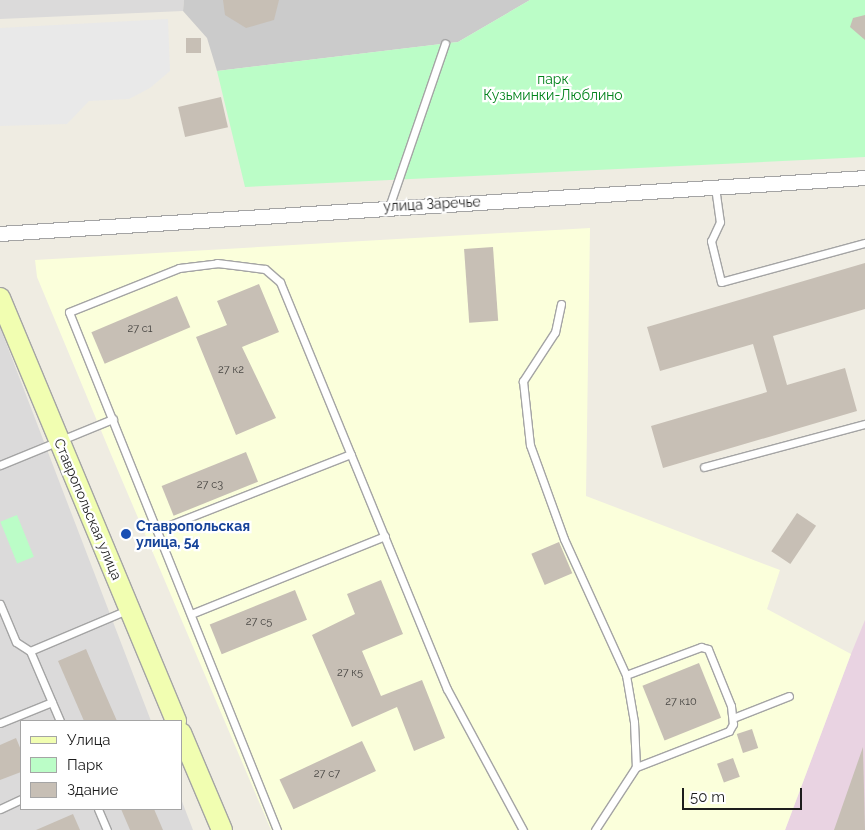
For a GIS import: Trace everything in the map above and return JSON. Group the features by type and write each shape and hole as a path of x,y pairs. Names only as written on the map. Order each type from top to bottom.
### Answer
{"main road":[{"name":"Ставропольская улица","path":"0,298 176,720"},
{"path":"182,736 219,829"}],"street":[{"name":"улица Заречье","path":"0,234 389,207 865,178"}],"lane":[{"path":"389,207 445,43"},
{"path":"715,187 720,222 711,241 721,282 865,243"},
{"path":"278,830 69,312 179,268 217,263 265,269 280,282 447,689 522,830"},
{"path":"561,304 556,332 523,381 530,445 564,539 626,676 634,722 636,767 595,830"},
{"path":"0,465 58,438 113,419"},
{"path":"704,467 865,424"},
{"path":"157,530 351,454"},
{"path":"191,614 385,536"},
{"path":"0,604 16,642 30,651 60,720"},
{"path":"30,651 130,609"},
{"path":"626,676 701,647 708,649 732,718 729,731 636,767"},
{"path":"732,718 789,696"},
{"path":"0,723 52,702"},
{"path":"0,809 20,799"},
{"path":"98,810 107,830"}],"shaded area":[{"path":"0,0 184,0 183,11 0,19"},
{"path":"184,0 530,0 458,42 217,71 207,38 183,11"},
{"path":"168,19 170,71 150,88 129,99 89,101 67,124 0,126 0,28"},
{"path":"590,228 586,496 780,570 767,609 851,654 785,830 271,830 37,277 35,260"},
{"path":"0,327 151,720 20,720 20,810 182,810 182,802 193,830 0,830"},
{"path":"865,620 865,830 785,830 851,654"}],"green space":[{"name":"парк Кузьминки-Люблино","path":"530,0 865,0 865,157 245,187 217,71 458,42"},
{"path":"17,515 34,557 17,563 0,522"}],"building":[{"path":"223,0 279,0 274,20 246,28 225,15"},
{"path":"865,15 865,40 850,27 853,18"},
{"path":"186,38 201,38 201,53 186,53"},
{"path":"221,97 228,127 185,137 178,107"},
{"path":"493,247 498,321 469,323 464,249"},
{"path":"865,263 865,309 773,336 787,385 845,368 857,411 663,468 651,426 767,392 753,344 660,371 647,327"},
{"path":"259,284 279,332 242,347 276,418 236,435 196,337 227,325 217,301"},
{"path":"177,296 190,327 105,364 91,332"},
{"path":"246,452 258,482 174,516 162,486"},
{"path":"797,513 816,526 790,564 771,551"},
{"path":"559,542 572,573 545,585 531,554"},
{"path":"381,580 403,634 362,651 381,696 422,680 445,738 414,751 397,707 352,727 312,635 355,614 347,594"},
{"path":"295,590 307,620 222,654 210,624"},
{"path":"86,649 117,720 84,720 58,661"},
{"path":"699,663 721,718 665,741 642,686"},
{"path":"752,729 758,748 743,753 737,734"},
{"path":"16,738 20,748 20,772 0,780 0,745"},
{"path":"362,741 376,771 293,809 280,779"},
{"path":"863,747 865,830 834,830"},
{"path":"733,758 740,777 724,783 717,764"},
{"path":"121,810 154,810 163,830 130,830"},
{"path":"73,814 80,830 36,830"}],"place":[{"name":"Ставропольская улица, 54","path":"126,534"}]}
